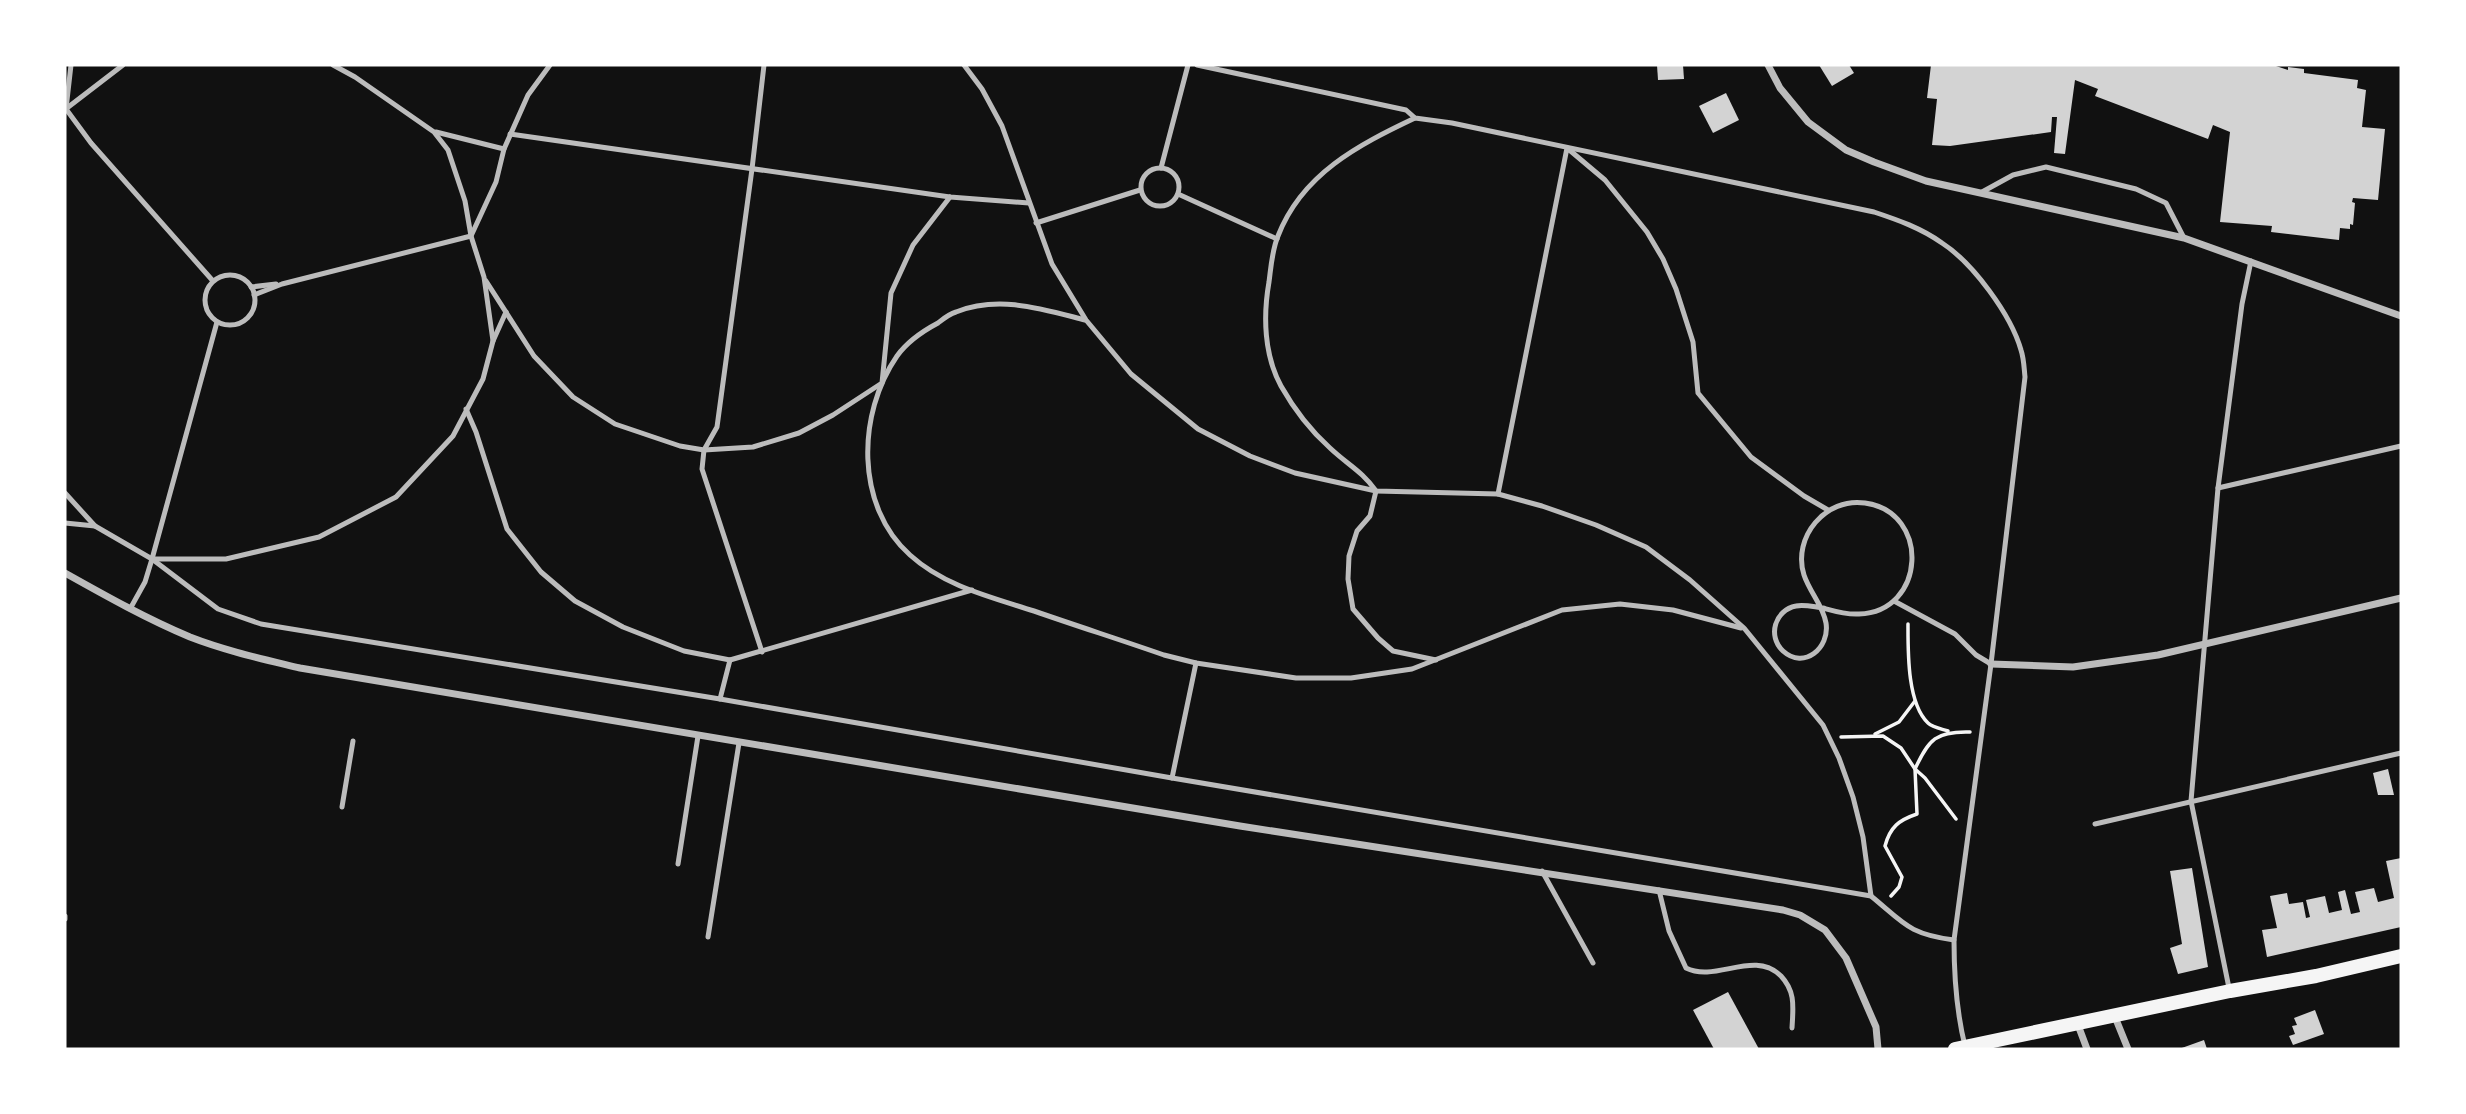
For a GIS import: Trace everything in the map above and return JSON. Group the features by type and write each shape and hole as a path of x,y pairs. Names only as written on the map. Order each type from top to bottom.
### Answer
{"main road":[{"path":"1960,1048 2230,991 2316,976 2401,956"}],"street":[{"path":"1768,65 1780,88 1808,122 1846,150 1926,181 2184,238 2401,316"},
{"path":"65,573 130,609 191,637 234,652 300,668 1226,824 1771,907 1800,915 1825,930 1846,958 1876,1027 1878,1049"},
{"path":"1991,664 2073,667 2158,654 2401,598"},
{"path":"2115,1017 2128,1049"},
{"path":"2078,1025 2088,1049"}],"lane":[{"path":"71,65 65,110 213,281"},
{"path":"65,110 123,65"},
{"path":"333,65 355,77 434,132 448,150 465,201 471,236 484,277 493,341"},
{"path":"471,236 496,182 504,149 528,94 551,65"},
{"path":"762,652 702,469 704,450 717,427 764,65"},
{"path":"964,65 982,89 1002,126 1052,264 1086,320 1130,374 1198,429 1250,456 1296,473 1376,491 1498,494 1585,521 1646,547 1690,580 1744,628 1823,725 1853,797 1864,836 1871,895"},
{"path":"1161,168 1188,65"},
{"path":"1196,65 1406,110 1415,118"},
{"path":"1376,491 1364,475 1330,448 1300,416 1280,384 1268,346 1264,307 1277,239 1298,198 1313,180 1356,147 1415,118 1452,123 1874,212 1912,225 1944,244 1970,268 2009,322 2022,351 2025,377 1991,664 1954,940 1954,982 1960,1048"},
{"path":"434,132 504,149"},
{"path":"510,134 950,197 1028,203"},
{"path":"1498,494 1567,148"},
{"path":"1567,148 1605,180 1647,232 1663,259 1693,342 1698,393 1751,457 1828,510"},
{"path":"1981,193 2013,175 2046,167 2136,189 2166,202 2184,238"},
{"path":"1161,168 1175,174 1179,184 1178,194 1172,202 1163,206 1153,205 1145,200 1140,190 1147,172 1161,168"},
{"path":"1036,223 1140,190"},
{"path":"1178,194 1277,239"},
{"path":"882,383 891,293 913,245 950,197"},
{"path":"254,295 282,284 471,236"},
{"path":"2230,991 2191,801 2218,488 2242,304 2251,261"},
{"path":"237,276 251,287 254,304 251,314 244,321 226,326 210,316 204,298 213,281 220,277 237,276"},
{"path":"484,277 534,356 573,397 615,424 681,446 704,450 752,447 800,433 882,383"},
{"path":"251,287 282,284"},
{"path":"1086,320 1016,304 987,304 955,312 920,333 898,354 882,383 870,421 867,461 875,499 889,534 911,556 946,580 1164,655 1196,663 1296,678 1351,678 1412,669 1439,661 1562,610 1620,604 1673,610 1744,628"},
{"path":"152,559 226,559 320,537 396,497 453,436 482,379 493,341 506,312"},
{"path":"130,609 145,582 152,559 217,322"},
{"path":"466,410 476,432 507,529 541,572 575,601 623,627 684,651 730,660 972,590"},
{"path":"2218,488 2401,446"},
{"path":"1376,491 1370,516 1357,531 1349,556 1348,579 1353,609 1393,652 1439,661"},
{"path":"65,493 95,526 152,559 219,608 261,624 720,699 1871,895 1907,927 1929,936 1954,940"},
{"path":"1828,510 1815,522 1805,538 1801,556 1804,575 1823,608 1827,636 1814,655 1802,658 1791,656 1781,649 1775,639 1774,627 1779,616 1788,608 1799,605 1823,608 1860,615 1878,610 1894,601 1906,587 1912,570 1913,551 1908,533 1897,518 1882,508 1864,502 1846,503 1828,510"},
{"path":"65,523 95,526"},
{"path":"1894,601 1955,634 1976,655 1991,664"},
{"path":"1765,654 1781,649"},
{"path":"720,699 730,660"},
{"path":"1172,778 1196,663"},
{"path":"678,864 698,736"},
{"path":"342,807 353,741"},
{"path":"708,937 739,743"},
{"path":"2095,824 2401,753"},
{"path":"1542,871 1593,963"},
{"path":"1659,890 1669,931 1686,968 1696,974 1758,964 1773,969 1791,989 1794,1000 1792,1028"}],"path":[{"path":"1908,608 1908,644 1915,701 1928,724 1948,731 1982,733"},
{"path":"1874,735 1899,722 1915,701"},
{"path":"1882,905 1899,887 1902,877 1885,846 1888,834 1895,825 1917,814 1914,769 1923,751 1948,731"},
{"path":"1829,738 1884,736 1901,748 1914,769 1925,778 1968,835"}],"building":[{"path":"1657,65 1683,65 1684,79 1658,80"},
{"path":"1819,65 1849,65 1854,73 1832,86"},
{"path":"1931,65 2273,65 2288,70 2288,67 2304,69 2304,73 2358,80 2357,88 2366,90 2362,127 2385,129 2378,200 2353,198 2353,225 2350,224 2350,229 2340,228 2339,240 2271,232 2272,226 2220,222 2230,132 2213,125 2208,139 2095,96 2098,89 2075,80 2065,154 2054,153 2057,117 2052,117 2051,132 1950,146 1932,145 1937,99 1927,98"},
{"path":"1726,93 1739,120 1713,133 1699,106"},
{"path":"2388,769 2394,795 2378,795 2373,773"},
{"path":"2401,858 2401,927 2267,957 2262,930 2277,928 2270,896 2287,893 2289,904 2303,902 2306,918 2310,917 2306,900 2325,896 2329,913 2342,910 2338,892 2345,890 2351,914 2360,912 2355,892 2374,888 2378,902 2394,898 2386,861"},
{"path":"2192,868 2208,967 2178,974 2170,948 2182,944 2170,871"},
{"path":"1728,992 1759,1049 1714,1049 1693,1010"},
{"path":"2315,1010 2324,1034 2293,1045 2289,1036 2295,1034 2292,1026 2297,1025 2294,1018"},
{"path":"2204,1040 2207,1049 2179,1049"}]}
